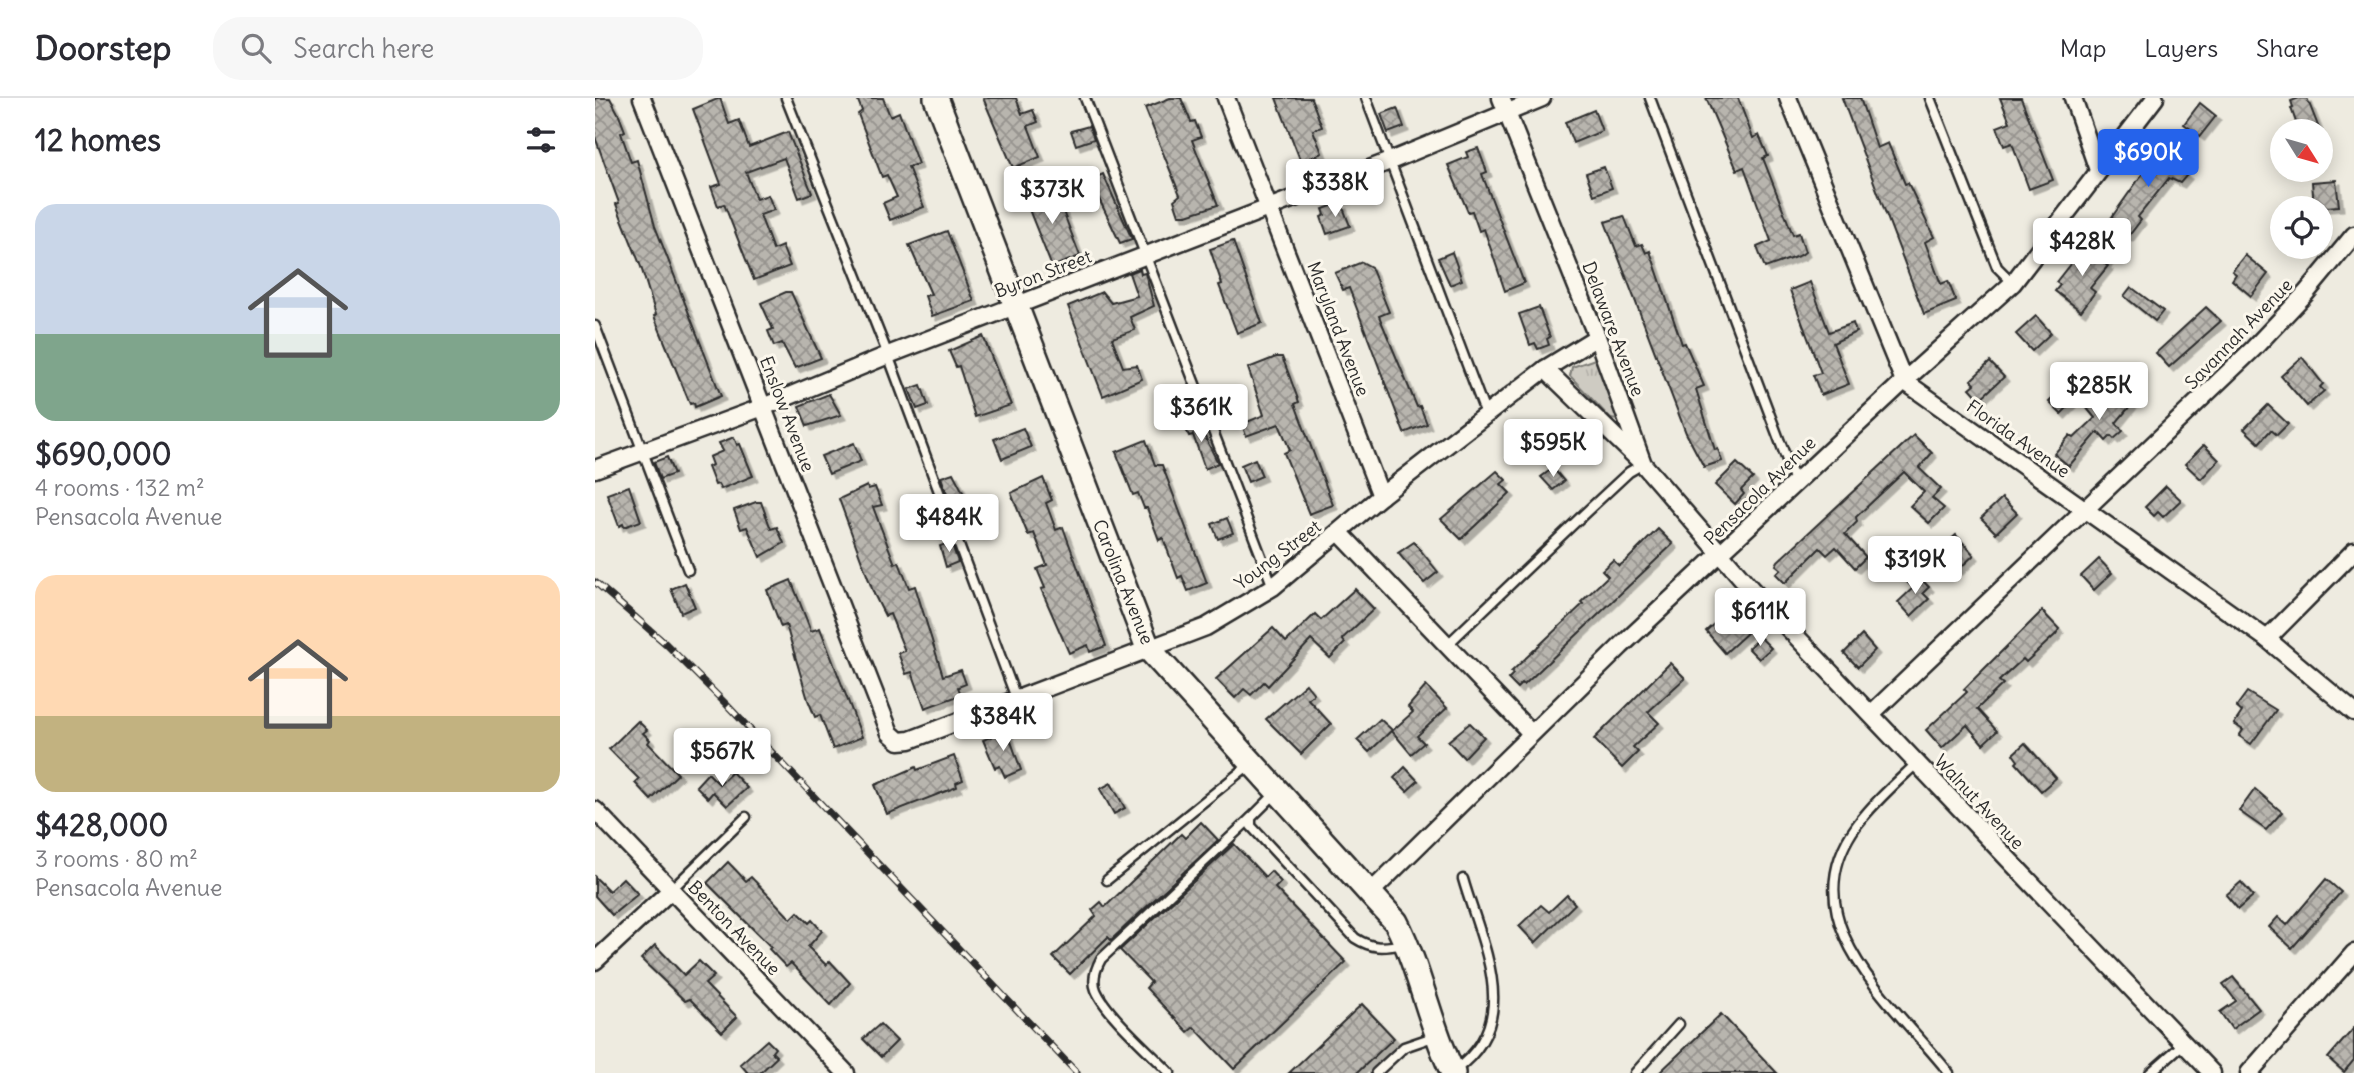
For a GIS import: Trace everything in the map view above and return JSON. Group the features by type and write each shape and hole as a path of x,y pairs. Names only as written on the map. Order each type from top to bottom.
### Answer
{"street":[{"name":"Enslow Avenue","path":"642,98 890,733 899,741"},
{"name":"Carolina Avenue","path":"936,98 1148,648 1396,922 1406,943 1436,1036 1453,1072"},
{"name":"Maryland Avenue","path":"1226,98 1381,496"},
{"name":"Byron Street","path":"595,469 763,407 888,355 1390,161 1504,105 1542,98"},
{"path":"1788,98 1904,381"},
{"path":"2073,98 2098,170"},
{"name":"Pensacola Avenue","path":"1370,893 1500,768 1531,733 1904,381 2013,283 2155,98"},
{"name":"Delaware Avenue","path":"1504,105 1597,337 1643,464 1722,555"},
{"name":"Savannah Avenue","path":"1871,714 2253,349 2306,293 2354,234"},
{"name":"Young Street","path":"899,741 910,740 1206,627 1273,587 1381,496 1545,369 1597,337"},
{"path":"1545,369 1643,464"},
{"name":"Florida Avenue","path":"1904,381 2267,639 2354,712"},
{"path":"1340,533 1531,733"},
{"path":"2267,639 2354,551"},
{"name":"Walnut Avenue","path":"1722,555 1916,764 2212,1073"},
{"name":"Benton Avenue","path":"595,810 845,1073"},
{"path":"595,961 671,890"},
{"path":"2249,1073 2354,953"}],"lane":[{"path":"786,98 888,355 1016,698"},
{"path":"1085,98 1273,587"},
{"path":"1366,98 1486,415"},
{"path":"1650,98 1796,484"},
{"path":"1930,98 1997,267 2013,283"},
{"path":"595,326 688,570"},
{"path":"1447,645 1629,472 1643,464"},
{"path":"1107,880 1252,763"},
{"path":"1916,764 1874,803 1855,828 1841,856 1834,884 1836,915 1843,937 1869,977 1949,1073"},
{"path":"1170,1073 1105,1005 1095,989 1095,972 1101,959 1277,791"},
{"path":"671,890 746,817"},
{"path":"1251,818 1251,826 1355,938 1367,946 1384,948 1406,943"},
{"path":"1453,1072 1479,1050 1490,1030 1494,1008 1492,981 1463,879"},
{"path":"1635,1073 1679,1024"},
{"path":"1376,1073 1404,1047 1436,1036"},
{"path":"2150,1073 2183,1044"}],"green space":[{"path":"1595,359 1619,415 1617,420 1611,419 1570,376 1572,367"}],"building":[{"path":"595,98 610,98 618,113 625,131 621,133 631,162 637,160 655,226 721,396 695,407 694,403 690,404 654,316 656,315 641,267 616,204 619,203 595,137"},
{"path":"720,98 729,124 739,120 749,147 788,132 812,193 799,198 784,158 746,172 756,199 768,195 774,210 760,215 773,250 782,246 790,266 754,280 724,204 718,206 711,187 721,184 693,109"},
{"path":"857,98 883,98 890,116 899,112 918,164 908,167 924,207 890,220 883,203 897,197 887,175 882,177 858,114 862,111"},
{"path":"983,98 1016,98 1022,114 1033,110 1038,122 1028,126 1040,157 1013,168"},
{"path":"1170,98 1181,98 1191,122 1195,121 1201,137 1192,140 1218,205 1187,215 1179,215 1174,200 1180,195 1145,108"},
{"path":"1276,98 1311,98 1322,127 1313,130 1322,153 1301,162"},
{"path":"1706,98 1738,98 1753,138 1759,135 1768,156 1763,158 1793,235 1799,233 1805,252 1801,255 1765,268 1757,247 1771,241 1744,167 1737,170"},
{"path":"1842,98 1860,98 1877,148 1888,143 1905,184 1908,183 1934,237 1925,242 1941,284 1948,281 1956,301 1924,314"},
{"path":"2000,98 2021,98 2053,180 2029,189 2012,143 2004,146 1997,127 2010,122"},
{"path":"2307,98 2315,119 2295,119 2291,101"},
{"path":"2200,103 2216,116 2200,136 2184,124"},
{"path":"1397,108 1404,127 1388,133 1381,114"},
{"path":"1594,110 1602,131 1573,143 1565,122"},
{"path":"1089,126 1094,139 1076,145 1071,131"},
{"path":"2169,146 2187,159 2179,169 2187,175 2180,183 2169,178 2138,217 2141,220 2128,237 2109,221 2158,152 2162,155"},
{"path":"1478,148 1487,172 1482,174 1524,283 1505,291 1484,229 1479,231 1472,211 1468,212 1448,165 1468,157 1466,152"},
{"path":"1604,167 1612,188 1594,195 1586,173"},
{"path":"1103,174 1132,239 1120,243 1090,180"},
{"path":"2336,180 2339,206 2333,206 2333,196 2313,196 2312,182"},
{"path":"1053,185 1080,256 1052,267 1024,197"},
{"path":"1337,204 1338,207 1342,205 1350,226 1327,234 1321,217 1325,215 1323,209"},
{"path":"1624,216 1636,246 1642,244 1646,253 1650,251 1682,344 1685,343 1704,386 1696,389 1715,450 1718,449 1722,461 1704,467 1686,433 1605,222"},
{"path":"947,231 974,301 932,316 925,296 931,294 909,245"},
{"path":"1233,241 1262,323 1237,333 1219,285 1222,284 1210,249"},
{"path":"2099,247 2111,257 2105,264 2108,266 2090,288 2095,292 2081,311 2055,291 2060,285 2056,282 2078,254 2083,258 2089,251 2093,254"},
{"path":"1452,252 1462,280 1450,285 1438,258"},
{"path":"2245,255 2268,274 2251,296 2232,280 2236,274 2232,271"},
{"path":"1362,262 1371,267 1389,312 1379,316 1417,407 1420,406 1427,424 1404,433 1349,288 1343,290 1335,273"},
{"path":"1140,269 1141,274 1145,273 1154,306 1130,317 1135,330 1112,338 1123,367 1137,365 1142,379 1103,396 1068,306 1102,292 1111,303 1137,296 1129,273"},
{"path":"1810,282 1829,332 1853,323 1856,332 1833,343 1849,384 1821,395 1813,375 1821,373 1790,290"},
{"path":"2131,287 2163,311 2155,321 2124,296"},
{"path":"791,292 821,358 795,368 782,343 774,346 768,331 773,329 761,303"},
{"path":"1539,307 1550,337 1547,339 1549,345 1538,349 1535,343 1530,345 1519,314"},
{"path":"2206,307 2221,321 2169,367 2156,353"},
{"path":"2036,316 2051,333 2032,351 2016,334"},
{"path":"983,336 1011,405 975,417 959,366 956,367 949,351"},
{"path":"1282,357 1288,372 1299,402 1295,404 1333,505 1309,514 1284,453 1290,450 1279,424 1246,436 1242,424 1264,415 1248,368"},
{"path":"2302,357 2323,384 2320,387 2324,391 2307,406 2281,376"},
{"path":"1990,362 2004,377 1980,399 1970,388 1975,384 1971,380"},
{"path":"2126,382 2140,394 2116,423 2123,431 2114,439 2111,436 2106,441 2098,432 2069,466 2054,454 2070,435 2074,438 2095,418 2085,406 2098,392 2109,402"},
{"path":"921,385 928,405 917,409 909,389"},
{"path":"2060,391 2072,403 2061,414 2049,402"},
{"path":"829,394 841,415 807,426 799,406"},
{"path":"2268,405 2288,424 2277,435 2271,430 2259,443 2244,429"},
{"path":"1196,419 1218,463 1205,469 1193,435 1189,436 1184,425"},
{"path":"1554,423 1571,442 1553,458 1537,439"},
{"path":"1023,428 1031,447 1002,459 994,439"},
{"path":"1914,435 1932,453 1919,468 1941,489 1932,498 1944,508 1929,523 1910,506 1924,492 1904,472 1856,517 1857,522 1845,534 1866,557 1855,568 1836,547 1827,555 1820,548 1785,583 1776,574 1781,569 1776,565 1778,561"},
{"path":"734,437 737,445 740,444 753,476 721,489 718,484 715,485 708,467 712,465 709,457 723,451 719,443"},
{"path":"1146,440 1155,465 1162,465 1207,583 1188,591 1182,576 1178,578 1163,538 1159,540 1147,508 1144,508 1138,493 1133,495 1116,452"},
{"path":"854,443 861,461 829,474 821,456"},
{"path":"2204,445 2219,460 2201,479 2185,464"},
{"path":"667,457 674,474 660,479 654,462"},
{"path":"1255,459 1262,476 1248,482 1241,465"},
{"path":"1737,463 1753,478 1741,490 1744,494 1735,504 1715,485"},
{"path":"1553,468 1564,481 1553,490 1541,477"},
{"path":"1497,471 1506,480 1501,484 1510,493 1461,539 1441,519"},
{"path":"953,473 965,496 950,502 941,477"},
{"path":"1043,478 1052,500 1046,503 1056,530 1063,527 1106,646 1090,652 1088,645 1069,653 1041,589 1045,588 1037,569 1047,565 1034,533 1028,535 1011,493"},
{"path":"629,486 641,521 624,527 623,524 619,526 607,494"},
{"path":"867,486 868,489 875,487 882,505 873,507 895,564 899,562 909,588 915,586 943,676 961,670 966,684 958,687 961,695 925,708 912,672 906,674 898,653 905,651 890,614 885,616 874,594 839,499"},
{"path":"2166,486 2181,500 2163,517 2158,512 2154,516 2145,507"},
{"path":"2002,498 2017,513 1996,533 1981,518"},
{"path":"761,502 771,529 777,527 784,543 760,557 747,527 741,529 734,510"},
{"path":"1227,518 1233,533 1218,539 1212,524"},
{"path":"1658,529 1673,544 1524,685 1522,683 1517,688 1508,679 1513,674 1511,672 1583,604 1581,602 1608,576 1602,570 1613,560 1619,566"},
{"path":"1956,535 1974,555 1958,570 1940,549"},
{"path":"951,542 958,562 946,567 940,546"},
{"path":"1414,542 1438,572 1424,583 1398,553"},
{"path":"2099,559 2112,573 2094,590 2081,576"},
{"path":"1916,574 1929,587 1923,593 1929,599 1911,616 1898,602 1913,588 1907,582"},
{"path":"791,580 811,631 820,628 862,737 833,749 820,715 815,717 786,625 781,627 767,590"},
{"path":"685,583 695,607 681,613 671,589"},
{"path":"1355,589 1374,609 1342,639 1345,643 1330,658 1311,640 1268,686 1264,682 1251,695 1244,689 1235,698 1216,679 1273,628 1286,642 1315,614 1321,620"},
{"path":"1728,611 1747,633 1725,653 1706,631"},
{"path":"2042,611 2059,629 2056,634 2026,662 2023,659 1999,681 2003,684 1977,709 1997,731 1983,744 1967,725 1942,748 1926,730 1967,692 1964,689"},
{"path":"1862,635 1875,650 1858,667 1844,653"},
{"path":"1760,637 1771,648 1759,659 1748,648"},
{"path":"1670,663 1685,678 1648,712 1659,723 1633,747 1638,752 1622,768 1594,739"},
{"path":"1306,684 1314,694 1308,699 1331,724 1301,754 1266,719"},
{"path":"1426,686 1447,708 1417,736 1424,743 1411,754 1392,731 1413,712 1408,707"},
{"path":"2247,692 2276,710 2251,744 2239,736 2243,730 2234,724 2242,712 2236,707"},
{"path":"1380,719 1392,730 1369,752 1357,740"},
{"path":"638,721 647,730 643,733 650,740 648,743 678,774 651,800 635,783 639,779 609,749"},
{"path":"1470,723 1484,737 1464,758 1448,741"},
{"path":"1007,730 1021,770 1005,777 1000,766 995,768 983,740"},
{"path":"2025,743 2056,778 2041,791 2016,763 2018,761 2013,754"},
{"path":"954,756 963,780 956,783 957,787 887,814 875,785 916,767 917,770"},
{"path":"1405,767 1418,781 1407,791 1394,778"},
{"path":"732,772 747,788 727,806 713,792 708,798 696,786 708,773 719,784"},
{"path":"1111,783 1125,808 1114,814 1100,789"},
{"path":"2255,789 2282,812 2266,830 2239,811"},
{"path":"1201,822 1218,840 1111,940 1108,937 1070,974 1053,957 1096,916 1092,910 1101,902 1105,907 1181,834 1185,838"},
{"path":"1234,844 1265,877 1271,871 1281,882 1275,888 1346,962 1234,1069 1194,1027 1188,1032 1146,988 1151,982 1120,950"},
{"path":"728,862 746,881 751,877 791,919 798,912 809,923 812,920 822,931 808,947 826,965 830,961 850,983 831,1005 791,963 786,967 769,949 771,947 707,883"},
{"path":"595,877 609,891 623,878 638,894 612,915 595,896"},
{"path":"2326,879 2341,892 2292,948 2269,927 2278,917 2287,925"},
{"path":"2241,882 2253,896 2238,909 2226,895"},
{"path":"1567,895 1575,904 1535,943 1519,926 1541,905 1549,912"},
{"path":"655,945 684,975 699,961 714,976 705,984 737,1017 722,1032 690,999 685,1001 641,959"},
{"path":"2233,977 2259,1009 2232,1029 2220,1012 2236,1001 2223,984"},
{"path":"1362,1004 1394,1038 1357,1073 1289,1073"},
{"path":"1721,1014 1777,1073 1659,1073"},
{"path":"880,1024 897,1041 881,1057 863,1039"},
{"path":"2354,1028 2354,1060 2344,1072 2328,1058"},
{"path":"767,1040 775,1048 772,1052 777,1057 760,1073 748,1073 740,1064"}],"railway":[{"path":"595,582 666,644 726,704 1077,1073"}]}
